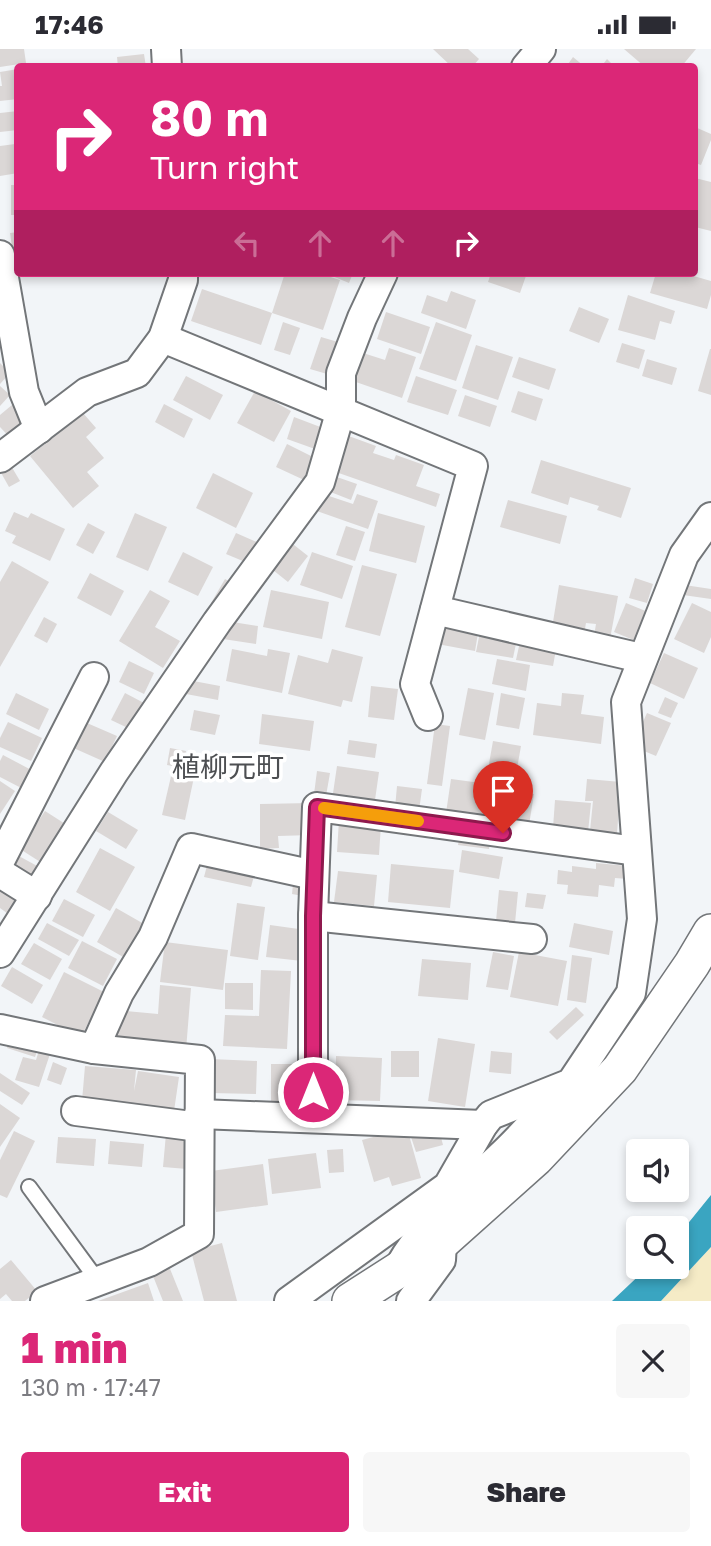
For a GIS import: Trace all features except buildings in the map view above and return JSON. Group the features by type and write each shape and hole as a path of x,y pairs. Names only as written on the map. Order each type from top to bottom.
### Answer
{"street":[{"path":"529,63 541,49"},
{"path":"0,255 5,309 24,392 39,429"},
{"path":"0,458 88,392 137,373 163,338 183,277"},
{"path":"0,953 114,772 216,622 320,482 341,410 341,373 381,277"},
{"path":"163,338 473,466 415,684 428,716"},
{"path":"350,1301 404,1286 436,1232 509,1148 571,1083 631,993 642,919 626,702 684,555 711,517"},
{"path":"435,610 641,659"},
{"path":"0,861 94,677"},
{"path":"313,1117 313,916 317,807 636,851"},
{"path":"94,1049 119,992 153,937 191,848 314,876"},
{"path":"0,873 37,896"},
{"path":"313,916 532,939"},
{"path":"436,1232 536,1158 620,1069 711,932"},
{"path":"0,1029 94,1049 200,1060 199,1234 149,1262 45,1301"},
{"path":"436,1232 448,1185 491,1115 571,1083"},
{"path":"76,1111 199,1120 313,1117 483,1125"},
{"path":"289,1301 448,1185"}],"lane":[{"path":"29,1187 98,1281"}],"sand":[{"path":"711,1247 711,1301 661,1301 681,1279 689,1279 689,1271"}],"water":[{"path":"711,1195 711,1247 689,1271 689,1222"},
{"path":"635,1279 681,1279 661,1301 612,1301"}],"slow traffic":[{"path":"324,808 418,821"}],"district":[{"name":"植柳元町","path":"228,766"}],"route":[{"path":"313,1092 313,916 317,807 503,833"}]}
